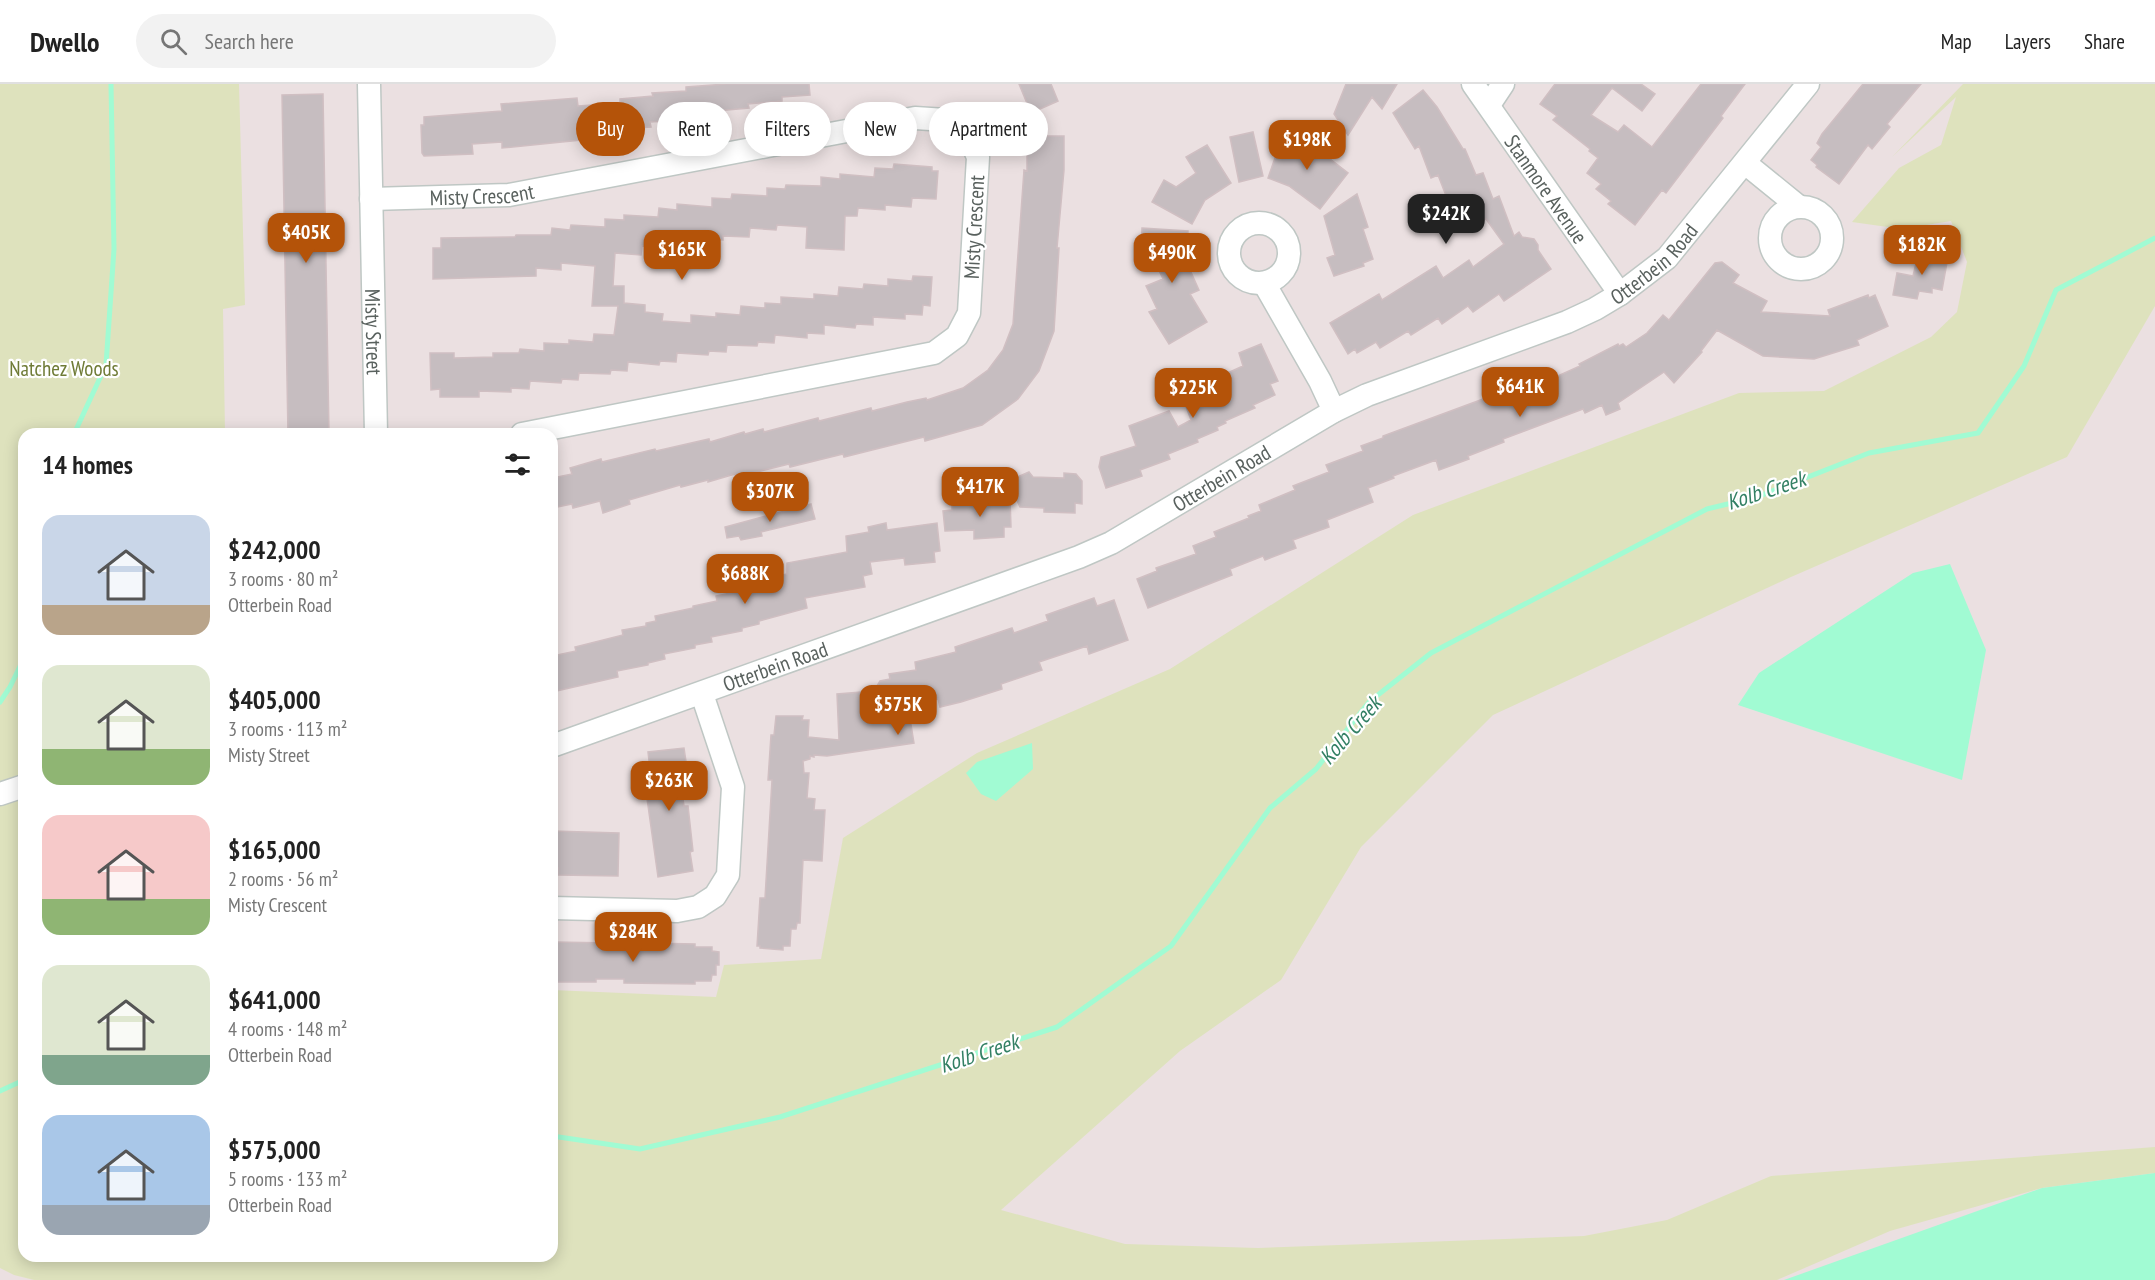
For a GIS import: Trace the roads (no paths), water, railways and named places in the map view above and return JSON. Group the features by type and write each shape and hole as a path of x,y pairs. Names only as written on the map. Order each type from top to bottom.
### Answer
{"street":[{"name":"Misty Street","path":"369,84 376,428"},
{"name":"Stanmore Avenue","path":"1473,84 1620,294"},
{"path":"1489,105 1503,84"},
{"name":"Otterbein Road","path":"558,744 1079,557 1112,543 1334,411 1367,395 1567,322 1594,309 1620,294 1667,258 1808,84"},
{"name":"Misty Crescent","path":"371,199 509,195 915,118 946,120 967,132 978,157 969,313 957,336 934,353 553,428"},
{"path":"1745,163 1798,206"},
{"path":"1264,283 1320,381 1334,411"},
{"path":"558,908 676,911 698,907 715,896 728,875 733,787 702,694"},
{"path":"0,794 18,788"}],"waterway":[{"path":"77,428 106,365 114,249 111,84"},
{"name":"Kolb Creek","path":"558,1137 640,1149 780,1117 1057,1027 1171,946 1270,808 1316,769 1369,702 1431,653 1707,509 1757,497 1869,453 1978,433 2024,366 2056,290 2155,238"},
{"path":"0,702 18,670"},
{"name":"Kolb Creek","path":"0,1091 18,1083"}],"park label":[{"name":"Natchez Woods","path":"64,368"}]}
